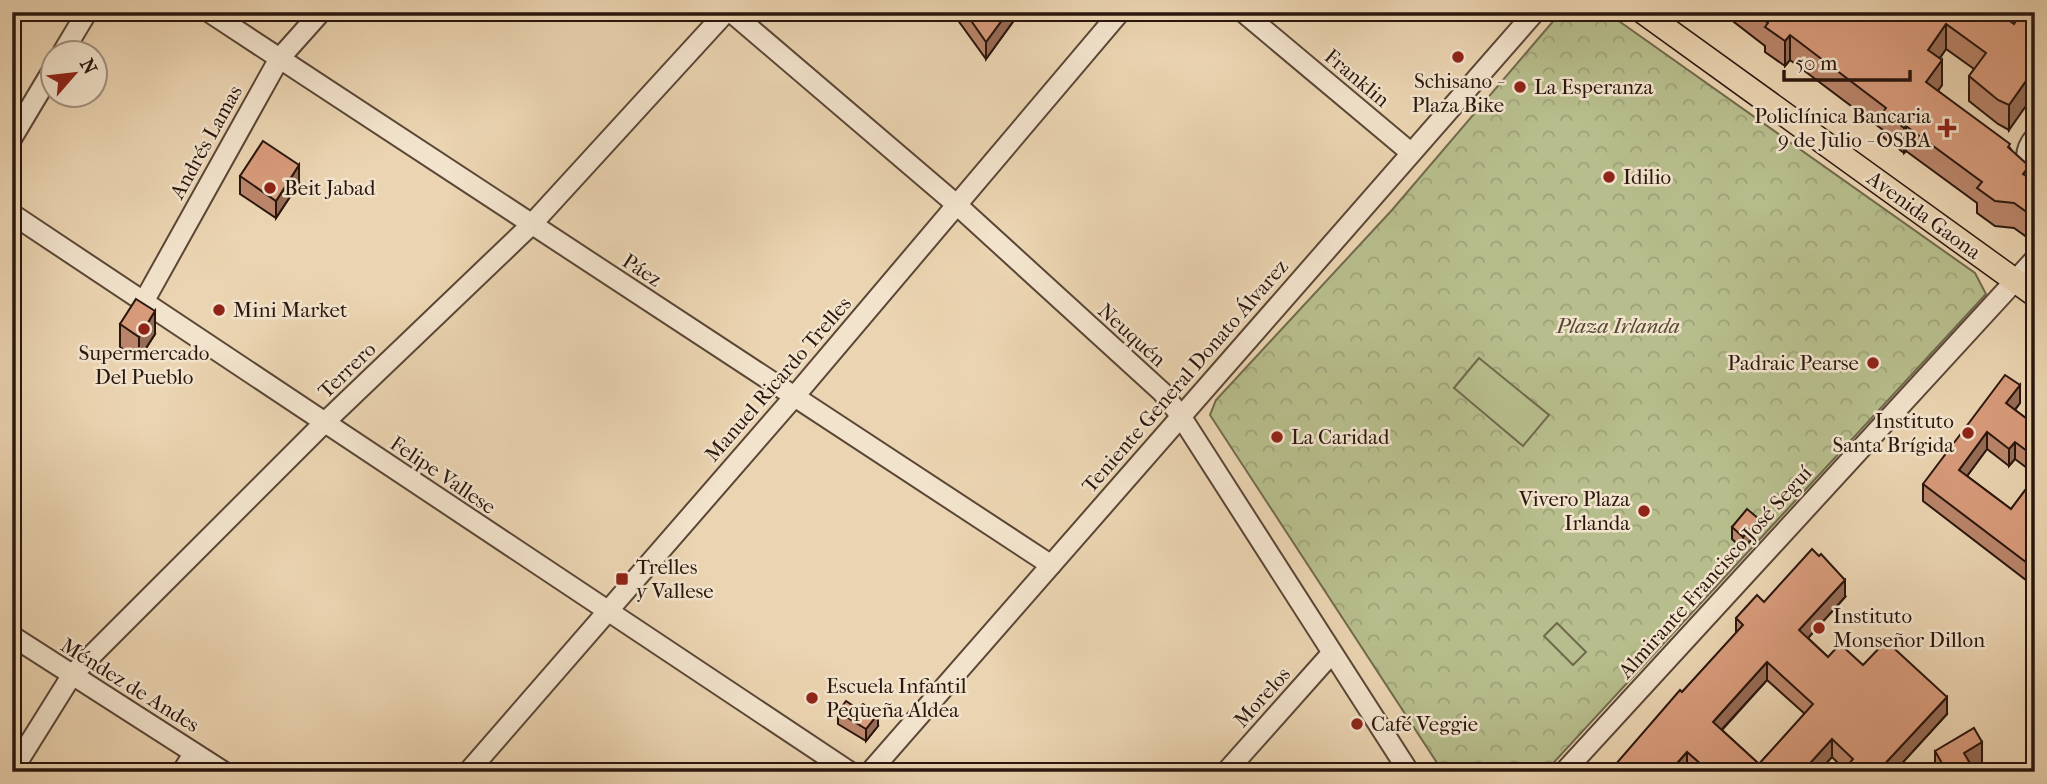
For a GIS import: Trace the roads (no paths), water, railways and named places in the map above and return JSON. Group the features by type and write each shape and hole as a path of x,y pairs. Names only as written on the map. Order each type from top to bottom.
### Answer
{"main road":[{"name":"Avenida Gaona","path":"1643,12 2035,295"}],"street":[{"path":"71,38 87,12"},
{"name":"Páez","path":"209,12 1051,565"},
{"name":"Andrés Lamas","path":"143,303 279,59 321,12"},
{"name":"Neuquén","path":"728,12 957,205 1162,392 1180,415 1409,772"},
{"name":"Terrero","path":"12,771 72,676 324,423 531,225 728,12"},
{"name":"Manuel Ricardo Trelles","path":"468,772 794,397 1120,12"},
{"name":"Franklin","path":"1242,12 1410,152"},
{"name":"Teniente General Donato Álvarez","path":"870,772 1535,12"},
{"path":"12,138 38,94"},
{"path":"2035,136 2027,145 2025,160 2035,180"},
{"name":"Felipe Vallese","path":"12,214 850,772"},
{"name":"Almirante Francisco José Seguí","path":"1564,772 2013,279 2035,259"},
{"name":"Méndez de Andes","path":"12,636 224,772"},
{"name":"Morelos","path":"1226,772 1332,653"},
{"path":"182,772 194,753"}],"place":[{"name":"Schisano - Plaza Bike","path":"1458,57"},
{"name":"La Esperanza","path":"1520,87"},
{"name":"Policlínica Bancaria 9 de Julio - OSBA","path":"1947,128"},
{"name":"Idilio","path":"1609,177"},
{"name":"Beit Jabad","path":"270,188"},
{"name":"Mini Market","path":"219,310"},
{"name":"Supermercado Del Pueblo","path":"144,329"},
{"name":"Padraic Pearse","path":"1873,363"},
{"name":"Instituto Santa Brígida","path":"1968,433"},
{"name":"La Caridad","path":"1277,437"},
{"name":"Vivero Plaza Irlanda","path":"1644,511"},
{"name":"Trelles y Vallese","path":"622,579"},
{"name":"Instituto Monseñor Dillon","path":"1819,628"},
{"name":"Escuela Infantil Pequeña Aldea","path":"812,698"},
{"name":"Café Veggie","path":"1357,724"}],"park label":[{"name":"Plaza Irlanda","path":"1618,326"}]}
